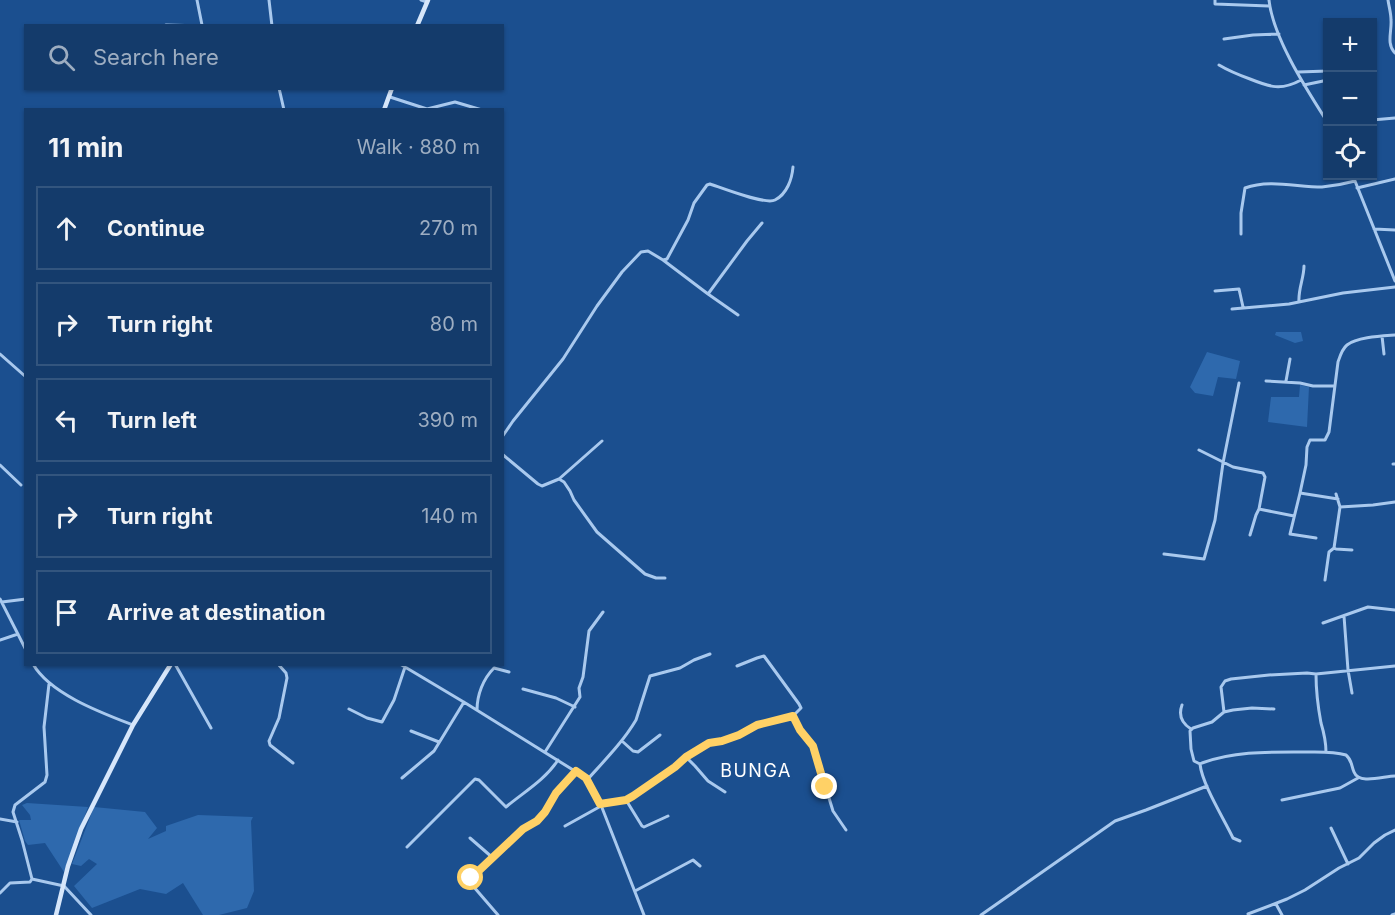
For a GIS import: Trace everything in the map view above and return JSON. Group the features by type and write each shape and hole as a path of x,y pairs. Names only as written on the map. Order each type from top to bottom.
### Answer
{"street":[{"path":"197,0 203,24"},
{"path":"269,0 272,24"},
{"path":"418,24 428,1 421,0"},
{"path":"1215,0 1215,4 1269,6"},
{"path":"1269,0 1279,34 1301,80 1323,115"},
{"path":"1388,0 1392,22 1390,46 1395,53"},
{"path":"1224,39 1279,34"},
{"path":"1219,65 1268,86 1285,86 1301,80"},
{"path":"1298,72 1323,71"},
{"path":"1304,85 1323,81"},
{"path":"279,90 284,108"},
{"path":"385,108 391,90"},
{"path":"388,96 425,108"},
{"path":"431,108 455,102 475,108"},
{"path":"1377,120 1395,118"},
{"path":"663,260 667,259 685,226 694,203 707,185 770,201 777,200 790,182 793,167"},
{"path":"1357,188 1395,179"},
{"path":"1241,234 1241,213 1245,188 1277,184 1322,187 1355,181 1395,281"},
{"path":"708,294 762,223"},
{"path":"1374,229 1395,230"},
{"path":"504,435 563,359 622,272 641,252 648,251 663,260 738,315"},
{"path":"1299,302 1298,294 1304,275 1304,266"},
{"path":"1232,309 1299,302 1343,293 1395,287"},
{"path":"1215,291 1239,289 1243,307"},
{"path":"1316,538 1290,534 1306,465 1307,447 1310,440 1325,440 1329,432 1338,362 1348,344 1359,340 1395,335"},
{"path":"1382,336 1384,354"},
{"path":"0,354 24,375"},
{"path":"1286,382 1290,359"},
{"path":"1266,381 1300,383 1312,387 1335,386"},
{"path":"1164,554 1204,559 1215,520 1223,463 1239,383"},
{"path":"504,456 542,486 559,479 602,441"},
{"path":"1199,450 1233,467 1263,473 1265,477 1259,509 1250,535"},
{"path":"0,465 21,485"},
{"path":"559,479 564,482 597,532 645,574 665,578"},
{"path":"1300,493 1338,499"},
{"path":"1325,580 1329,552 1334,548 1340,507 1336,494"},
{"path":"1340,507 1395,502"},
{"path":"1259,509 1294,516"},
{"path":"1334,548 1352,550"},
{"path":"24,599 1,601 24,646"},
{"path":"1323,623 1368,606 1395,610"},
{"path":"545,752 580,697 579,688 583,677 589,631 603,612"},
{"path":"1344,616 1352,693"},
{"path":"0,640 18,634"},
{"path":"587,780 622,741 636,720 650,676 680,668 710,654"},
{"path":"565,826 601,805 626,800 633,796 709,743 739,735 757,725 793,716 799,711 801,706 764,656 736,666"},
{"path":"34,666 49,684 96,711 133,725"},
{"path":"56,915 68,866 81,830 133,725 170,666"},
{"path":"176,666 212,728"},
{"path":"281,666 287,678 279,718 269,741 270,745 293,763"},
{"path":"1224,712 1221,687 1225,681 1231,679 1395,666"},
{"path":"349,709 382,722 394,700 405,667 576,771 587,780 601,805 644,915"},
{"path":"477,710 477,701 491,671 494,668 509,672"},
{"path":"1316,674 1316,691 1326,752"},
{"path":"32,879 13,812 15,805 45,782 47,775 44,727 49,684"},
{"path":"523,688 556,698 575,707"},
{"path":"402,778 434,751 464,702"},
{"path":"1182,705 1181,718 1183,723 1191,729"},
{"path":"1191,729 1212,722 1224,712 1252,708 1274,709"},
{"path":"793,716 800,730 813,746 833,811 846,830"},
{"path":"1191,729 1191,749 1194,761 1200,764 1207,786 1233,838 1240,842"},
{"path":"411,731 439,742"},
{"path":"622,741 638,752 660,735"},
{"path":"1200,764 1208,760 1246,753 1326,752 1346,755 1352,764 1354,774 1363,780 1395,776"},
{"path":"686,757 708,781 725,792"},
{"path":"406,846 475,779 479,780 506,807 546,775 558,760"},
{"path":"498,915 470,882 471,878 523,829 537,821 556,793 576,771"},
{"path":"1282,800 1340,788 1358,778"},
{"path":"981,915 1115,821 1207,786"},
{"path":"626,800 642,826 668,816"},
{"path":"0,819 17,822"},
{"path":"1331,828 1348,864"},
{"path":"1248,914 1305,890 1359,858 1369,847 1395,830"},
{"path":"470,838 493,858"},
{"path":"635,891 693,860 699,866"},
{"path":"32,879 64,886 91,915"},
{"path":"0,893 10,883 26,883 32,879"},
{"path":"1276,904 1282,915"}],"shaded area":[{"path":"1276,332 1301,332 1303,341 1295,343 1275,335"},
{"path":"1207,352 1240,361 1236,379 1218,377 1213,396 1195,393 1190,387"},
{"path":"1300,385 1309,387 1307,427 1268,422 1271,397 1299,397"},
{"path":"27,803 88,807 64,872 45,843 28,845 25,841 19,820 31,820 22,805"},
{"path":"94,807 145,812 157,828 148,839 166,831 166,826 198,815 253,817 251,821 254,891 247,908 219,915 203,915 183,883 166,894 140,889 92,908 74,886 97,864 89,859 81,866 72,864"}],"district":[{"name":"BUNGA","path":"756,771"}],"route":[{"path":"471,878 523,829 537,821 556,793 576,771 586,778 600,804 626,800 709,743 739,735 757,725 793,716 800,730 813,746 825,787"}]}
